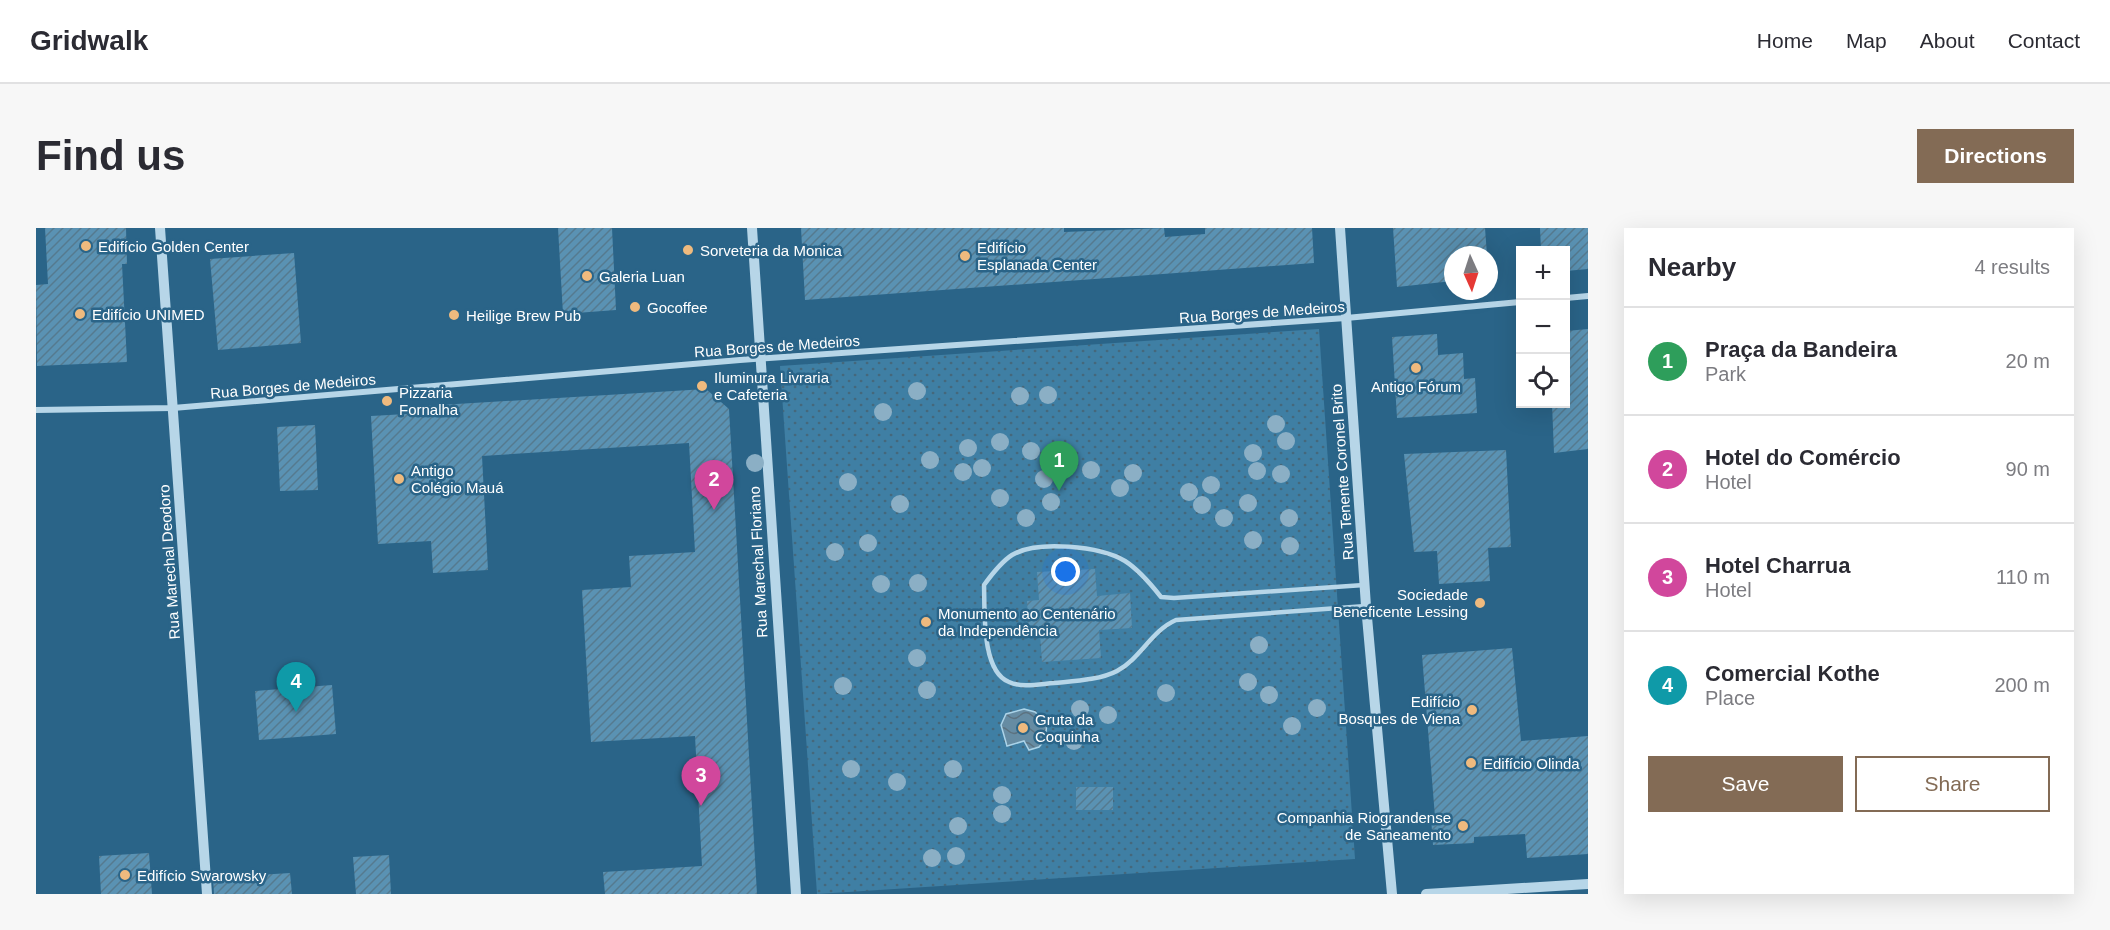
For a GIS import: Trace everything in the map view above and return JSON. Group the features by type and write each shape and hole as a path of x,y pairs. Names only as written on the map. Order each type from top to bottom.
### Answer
{"street":[{"name":"Rua Marechal Deodoro","path":"160,228 207,894"},
{"name":"Rua Marechal Floriano","path":"752,228 796,894"},
{"name":"Rua Tenente Coronel Brito","path":"1340,228 1366,606 1392,894"},
{"path":"1570,298 1588,296"},
{"name":"Rua Borges de Medeiros","path":"36,410 173,408 762,359 1346,318 1516,302"},
{"path":"1426,894 1588,884"}],"lane":[{"path":"1365,585 1161,597 1134,567 1122,559 1088,549 1060,547 1022,550 1004,562 984,585 988,653 994,671 1008,682 1031,685 1104,676 1119,670 1154,634 1176,620 1366,606"}],"shaded area":[{"path":"1319,329 1355,859 817,894 780,366"}],"water":[{"path":"1024,709 1035,712 1047,723 1045,740 1039,747 1029,750 1024,741 1007,746 1001,725 1006,714"}],"building":[{"name":"Edifício UNIMED","path":"45,228 126,228 127,264 122,264 127,362 37,366 36,285 48,284"},
{"name":"Galeria Luan","path":"558,228 612,228 616,310 563,314"},
{"path":"801,228 1064,228 1064,232 1164,228 1165,237 1205,234 1205,228 1312,228 1314,263 805,300"},
{"path":"1393,228 1485,228 1486,246 1444,246 1444,282 1397,287"},
{"path":"1540,228 1588,228 1588,269 1570,271 1570,246 1541,246"},
{"path":"294,253 301,343 218,350 210,259"},
{"path":"1588,329 1588,449 1554,453 1552,408 1570,408 1570,331"},
{"name":"Antigo Fórum","path":"1437,334 1438,355 1463,353 1464,379 1475,378 1477,413 1397,418 1392,337"},
{"path":"706,389 729,409 757,894 605,894 603,872 702,866 695,736 591,742 582,590 631,587 629,556 695,552 689,443 482,456 488,570 433,573 431,541 378,544 371,416 424,413 423,406"},
{"path":"315,425 318,490 280,491 277,427"},
{"path":"1506,450 1511,547 1488,548 1490,581 1439,584 1437,551 1414,552 1404,454"},
{"path":"1095,569 1097,596 1130,593 1132,628 1099,630 1101,658 1042,662 1040,634 1029,635 1027,601 1039,600 1037,572"},
{"path":"1512,648 1521,741 1588,736 1588,854 1527,858 1525,834 1474,837 1474,843 1433,845 1431,817 1435,817 1422,655"},
{"path":"332,685 336,734 259,740 255,691"},
{"path":"1076,787 1113,787 1113,810 1076,810"},
{"name":"Edifício Swarowsky","path":"149,853 152,894 101,894 99,856"},
{"path":"389,855 391,894 356,894 353,857"},
{"path":"290,873 292,894 214,894 213,878"}],"place":[{"name":"Edifício Golden Center","path":"86,246"},
{"name":"Sorveteria da Monica","path":"688,250"},
{"name":"Edifício Esplanada Center","path":"965,256"},
{"name":"Galeria Luan","path":"587,276"},
{"name":"Gocoffee","path":"635,307"},
{"name":"Edifício UNIMED","path":"80,314"},
{"name":"Heilige Brew Pub","path":"454,315"},
{"name":"Antigo Fórum","path":"1416,368"},
{"name":"Iluminura Livraria e Cafeteria","path":"702,386"},
{"name":"Pizzaria Fornalha","path":"387,401"},
{"name":"Antigo Colégio Mauá","path":"399,479"},
{"name":"Praça da Bandeira","path":"1059,491"},
{"name":"Hotel do Comércio","path":"714,510"},
{"name":"Sociedade Beneficente Lessing","path":"1480,603"},
{"name":"Monumento ao Centenário da Independência","path":"926,622"},
{"name":"Edifício Bosques de Viena","path":"1472,710"},
{"name":"Comercial Kothe","path":"296,712"},
{"name":"Gruta da Coquinha","path":"1023,728"},
{"name":"Edifício Olinda","path":"1471,763"},
{"name":"Hotel Charrua","path":"701,806"},
{"name":"Companhia Riograndense de Saneamento","path":"1463,826"},
{"name":"Edifício Swarowsky","path":"125,875"}]}
